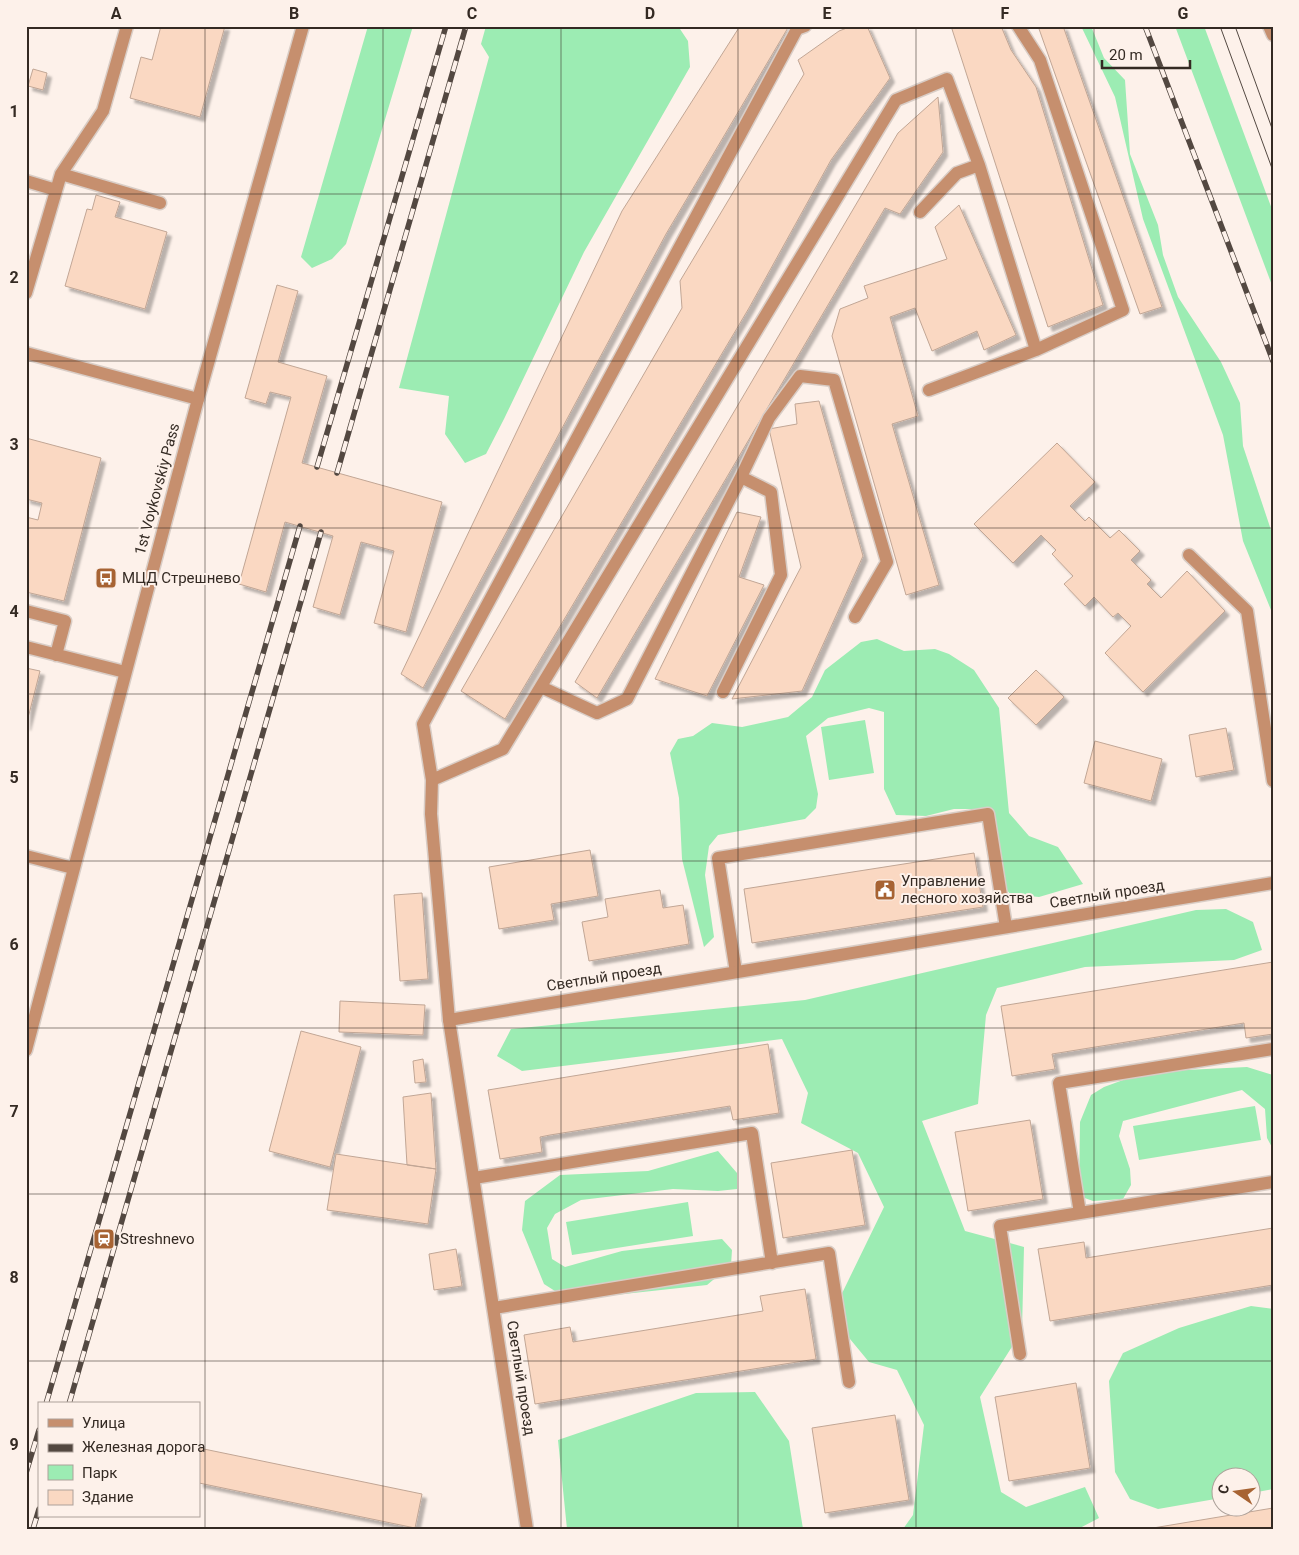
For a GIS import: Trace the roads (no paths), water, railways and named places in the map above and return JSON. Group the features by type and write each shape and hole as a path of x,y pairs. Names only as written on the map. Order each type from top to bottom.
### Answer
{"street":[{"path":"26,293 60,174 103,112 127,26"},
{"name":"1st Voykovskiy Pass","path":"26,1050 198,399 303,26"},
{"path":"450,1020 431,814 432,780 423,724 797,29 805,26"},
{"path":"928,390 1036,350 1123,310 1040,60 1018,26"},
{"path":"1269,26 1273,35"},
{"path":"432,780 504,749 896,100 946,79 978,165 1036,350"},
{"path":"920,212 957,172 978,165"},
{"path":"60,174 160,202"},
{"path":"26,182 56,190"},
{"path":"26,353 198,399"},
{"path":"541,687 597,713 627,699 741,477 769,418 800,376 834,380 887,562 855,617"},
{"path":"723,692 781,575 771,492 741,477"},
{"path":"1189,555 1247,612 1273,781"},
{"path":"26,612 65,621 56,655"},
{"path":"26,647 125,672"},
{"path":"736,972 718,858 988,814 1006,927"},
{"path":"26,856 73,868"},
{"name":"Светлый проезд","path":"527,1529 450,1020 1272,882"},
{"path":"1080,1213 1059,1083 1273,1049"},
{"path":"474,1178 752,1133 772,1263"},
{"path":"1020,1354 1000,1226 1273,1182"},
{"path":"494,1308 829,1253 849,1382"}],"tram line":[{"path":"1220,26 1273,171"},
{"path":"1235,26 1273,131"}],"railway":[{"path":"317,467 446,26"},
{"path":"337,473 466,26"},
{"path":"1145,26 1273,361"},
{"path":"47,1402 300,526"},
{"path":"70,1402 321,532"},
{"path":"26,1473 38,1433"},
{"path":"33,1529 38,1512"}],"place":[{"name":"МЦД Стрешнево","path":"106,578"},
{"name":"Управление лесного хозяйства","path":"885,890"},
{"name":"Streshnevo","path":"104,1239"}]}
